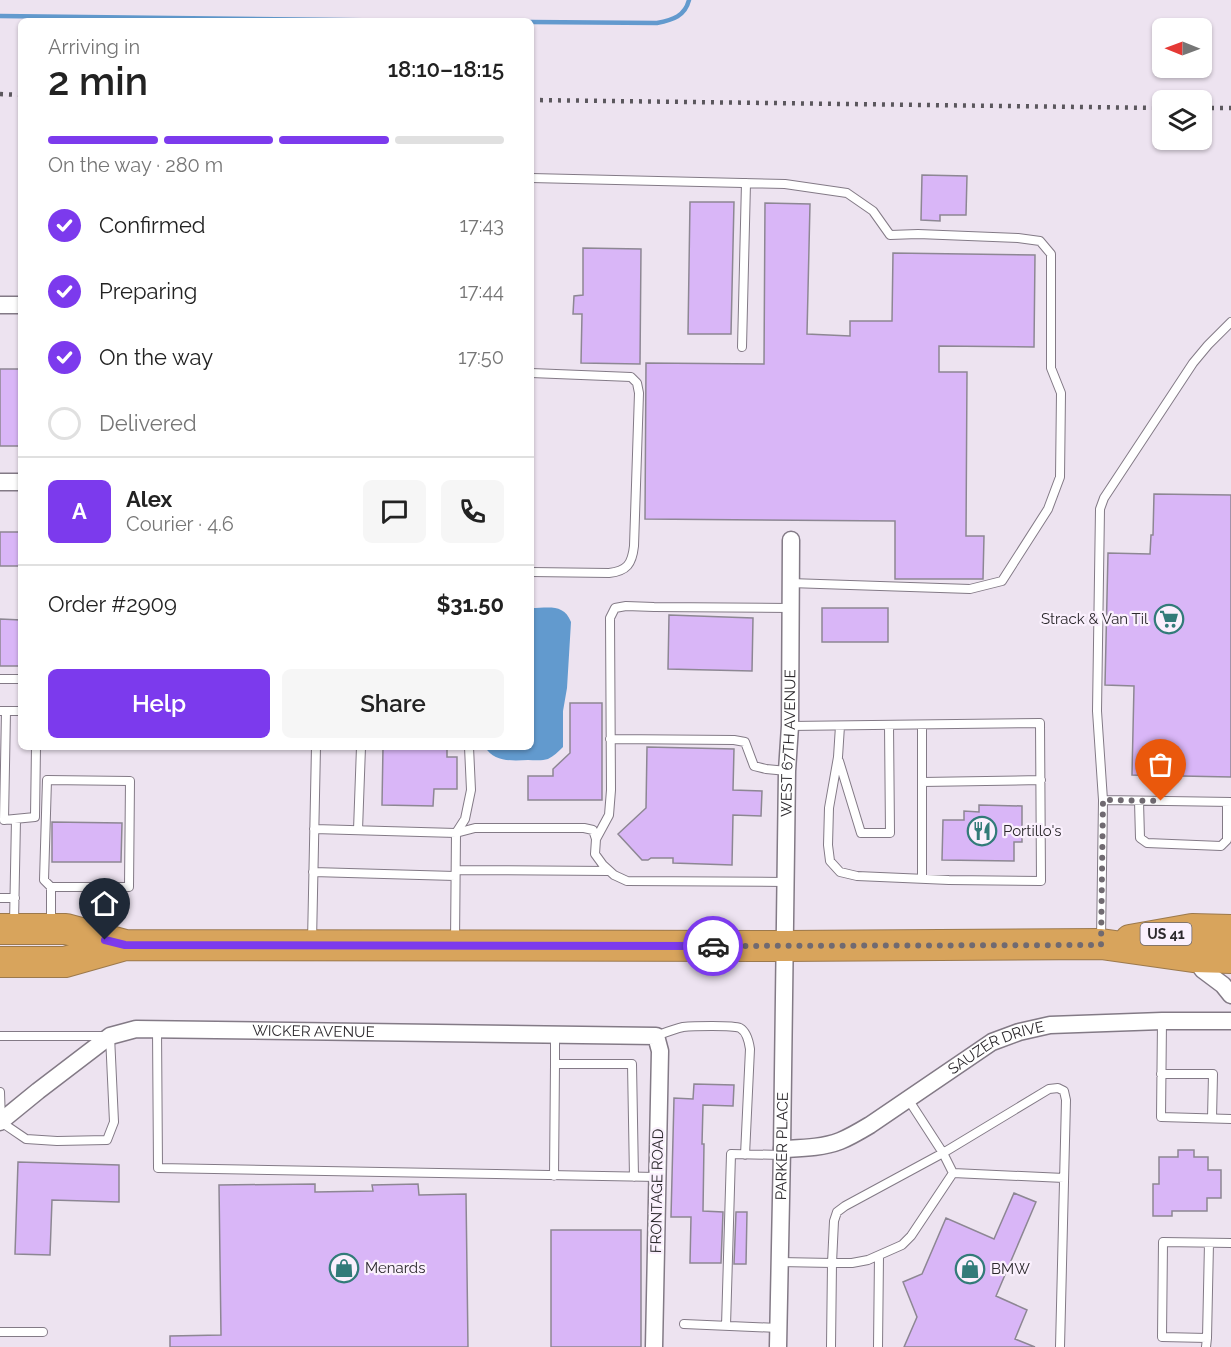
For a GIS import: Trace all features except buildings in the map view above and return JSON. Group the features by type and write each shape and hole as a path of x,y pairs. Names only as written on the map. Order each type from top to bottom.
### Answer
{"highway":[{"path":"7,929 66,929 125,945 456,945"},
{"name":"US 41","path":"1101,945 1192,929 1231,930"},
{"path":"0,962 65,962 125,945"},
{"name":"US 41","path":"456,945 1101,945 1193,957 1231,958"}],"street":[{"path":"0,305 18,305"},
{"path":"0,482 18,482"},
{"name":"WEST 67TH AVENUE","path":"784,946 790,726 791,540"},
{"name":"PARKER PLACE","path":"778,1347 784,946"},
{"path":"1193,957 1203,970 1231,994"},
{"name":"SAUZER DRIVE","path":"782,1152 838,1142 870,1125 992,1042 1019,1032 1050,1025 1231,1021"},
{"name":"WICKER AVENUE","path":"1,1122 110,1036 136,1029 656,1036"},
{"name":"FRONTAGE ROAD","path":"654,1347 660,1051 656,1036"}],"lane":[{"path":"534,178 785,183 847,193 873,211 891,235 1018,237 1040,241 1051,254 1051,368 1061,393 1060,477 1048,508 1002,580 970,589 790,583"},
{"path":"742,347 746,183"},
{"path":"1101,945 1103,800 1097,711 1100,509 1104,498 1193,363 1230,324"},
{"path":"534,373 631,377 637,383 639,393 634,546 628,565 618,572 609,573 534,572"},
{"path":"596,839 609,815 611,790 610,618 615,608 626,606 790,608"},
{"path":"0,679 18,679"},
{"path":"3,711 4,820 35,817 36,750"},
{"path":"790,726 1040,723 1041,880 857,876 840,872 830,861 828,845 829,808 838,757 840,726"},
{"path":"922,724 922,878"},
{"path":"838,757 861,833 890,833 889,725"},
{"path":"610,739 734,740 744,742 754,766 787,771"},
{"path":"312,945 316,750"},
{"path":"358,830 361,750"},
{"path":"456,945 456,833 465,819 471,790 469,750"},
{"path":"51,887 129,887 130,781 47,780 44,880 51,887 51,929"},
{"path":"922,782 1041,780"},
{"path":"1103,800 1229,802 1227,840 1221,846 1147,843 1140,838 1140,801"},
{"path":"7,929 15,898 16,819"},
{"path":"314,829 456,833 475,828 584,828 593,830 596,839 595,854 603,865 614,875 627,881 785,882"},
{"path":"313,872 609,871"},
{"path":"0,898 15,898"},
{"path":"1162,1021 1161,1117 1231,1119"},
{"path":"656,1036 683,1027 727,1026 739,1028 746,1033 750,1049 745,1155"},
{"path":"157,1029 158,1168 657,1177"},
{"path":"554,1176 555,1035"},
{"path":"0,1036 110,1036 114,1122 107,1140 57,1141 26,1138 1,1122 0,1092"},
{"path":"555,1064 632,1064 634,1177"},
{"path":"1161,1074 1213,1074 1212,1118"},
{"path":"831,1347 832,1263 834,1221 837,1212 943,1153 1049,1089 1058,1088 1064,1091 1066,1101 1060,1347"},
{"path":"908,1099 943,1153 953,1173"},
{"path":"726,1326 731,1154 782,1152"},
{"path":"953,1173 1064,1178"},
{"path":"780,1262 852,1263 868,1260 902,1245 911,1236 953,1173"},
{"path":"1209,1243 1207,1343 1162,1337 1163,1242 1209,1243 1231,1244"},
{"path":"878,1347 879,1256"},
{"path":"684,1324 778,1328"},
{"path":"0,1332 43,1332"}],"water":[{"path":"534,608 560,609 571,622 567,688 563,711 563,747 546,760 504,760 487,750 534,750"}],"waterway":[{"path":"534,22 657,23 681,14 689,0"},
{"path":"0,16 171,18"}],"railway":[{"path":"0,94 18,95"},
{"path":"534,100 1152,108"},
{"path":"1212,108 1231,108"}],"way so far":[{"path":"713,946 1101,945 1103,800 1161,801"}],"place":[{"name":"Strack & Van Til","path":"1169,619"},
{"name":"Portillo's","path":"982,831"},
{"name":"Menards","path":"344,1268"},
{"name":"BMW","path":"970,1269"}],"route":[{"path":"105,940 125,945 713,946"}]}
